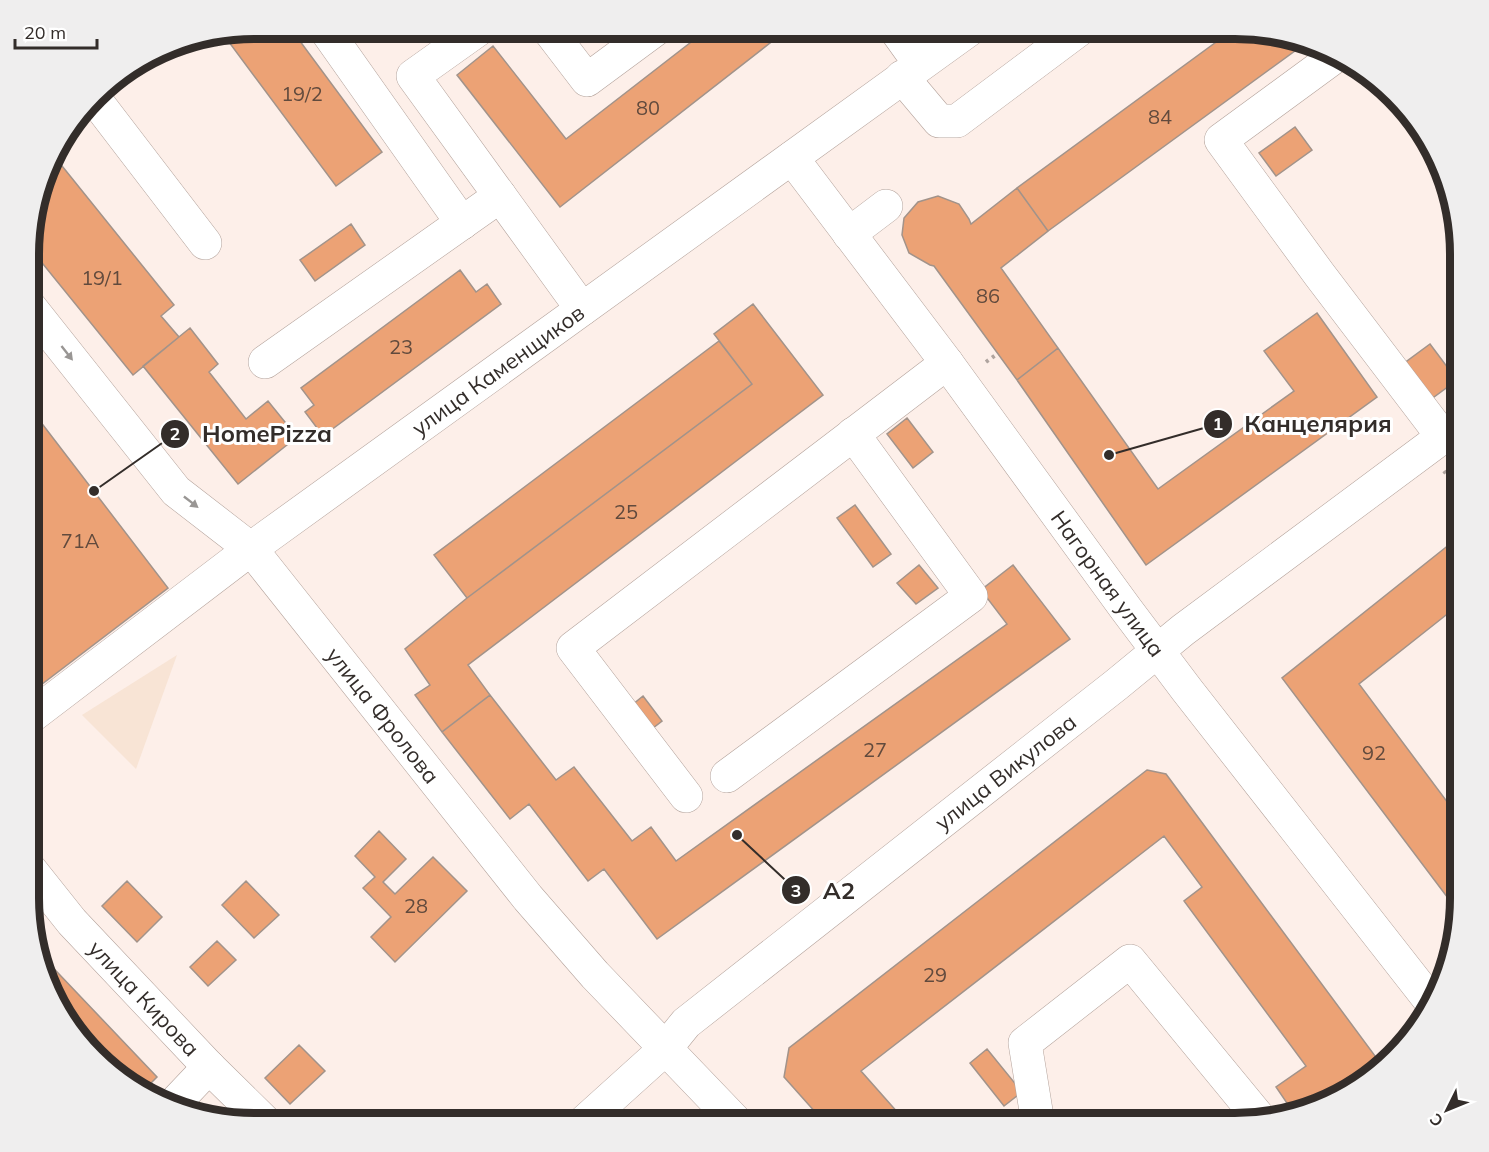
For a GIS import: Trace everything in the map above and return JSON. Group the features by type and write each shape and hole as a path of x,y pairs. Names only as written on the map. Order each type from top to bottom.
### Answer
{"street":[{"path":"333,39 462,223"},
{"path":"465,39 413,76 582,309"},
{"path":"556,39 587,80 642,39"},
{"path":"899,39 911,70 939,121 957,121 1067,39"},
{"name":"улица Каменщиков","path":"39,710 251,549 956,39"},
{"path":"1329,61 1221,140 1319,273 1450,429"},
{"path":"99,105 205,243"},
{"name":"Нагорная улица","path":"792,158 947,363 1157,651 1426,996"},
{"path":"265,362 500,196"},
{"path":"849,234 885,206"},
{"name":"улица Фролова","path":"39,318 176,491 251,549 528,898 595,975 727,1113"},
{"path":"686,796 573,648 947,363"},
{"name":"улица Викулова","path":"594,1113 665,1049 686,1023 1116,685 1182,630 1450,432"},
{"path":"728,776 972,596 853,434"},
{"name":"улица Кирова","path":"39,881 72,922 256,1113"},
{"path":"1036,1113 1025,1043 1130,962 1254,1112"},
{"path":"178,1099 209,1066"}],"path":[{"path":"986,362 998,354"}],"shaded area":[{"path":"177,655 136,769 82,715"}],"building":[{"path":"298,39 382,152 336,186 228,41"},
{"path":"695,39 775,39 560,207 457,75 493,46 566,139"},
{"path":"1220,39 1249,39 1298,48 1048,231 1017,188"},
{"path":"1295,127 1312,150 1276,176 1259,153"},
{"path":"59,163 174,305 161,316 179,337 133,375 39,259 43,212 50,185"},
{"path":"1017,188 1048,231 1001,268 1058,348 1017,380 934,266 909,253 902,235 904,218 918,202 938,196 959,204 971,224"},
{"path":"351,224 365,245 315,281 300,260"},
{"path":"460,270 476,292 487,284 501,304 323,436 305,412 314,405 301,388"},
{"path":"753,304 823,395 468,665 490,695 442,732 415,695 430,685 405,649 467,598 752,384 714,334"},
{"path":"1317,313 1377,397 1146,565 1017,380 1058,348 1158,489 1294,391 1264,351"},
{"path":"190,328 218,364 209,372 246,419 268,401 297,437 238,484 143,366"},
{"path":"719,341 752,384 467,598 434,555"},
{"path":"1430,344 1450,371 1450,385 1430,400 1403,364"},
{"path":"907,418 933,452 913,468 887,434"},
{"path":"39,420 168,588 39,686"},
{"path":"855,505 891,554 873,567 837,518"},
{"path":"1450,544 1450,612 1359,684 1450,806 1450,901 1282,678"},
{"path":"919,565 938,588 916,604 897,583"},
{"path":"1013,565 1070,639 657,939 604,869 588,881 529,804 510,819 442,732 490,695 556,780 574,767 632,841 651,827 676,861 1007,624 981,590"},
{"path":"643,696 662,721 644,735 626,710"},
{"path":"1147,770 1166,774 1378,1059 1355,1077 1330,1091 1289,1106 1276,1087 1306,1066 1184,901 1202,887 1164,836 861,1071 898,1113 816,1113 784,1077 789,1048"},
{"path":"379,831 406,859 383,882 395,894 433,857 467,891 395,962 371,937 391,917 363,888 375,877 355,856"},
{"path":"127,881 162,917 137,942 102,906"},
{"path":"246,881 279,915 254,938 222,905"},
{"path":"217,941 236,960 208,986 190,967"},
{"path":"49,963 157,1077 149,1085 146,1084 123,1069 92,1040 68,1006"},
{"path":"299,1045 325,1071 290,1104 265,1078"},
{"path":"987,1049 1022,1092 1004,1106 970,1063"}],"place":[{"name":"Канцелярия","path":"1109,455"},
{"name":"HomePizza","path":"94,491"},
{"name":"А2","path":"737,835"}]}
